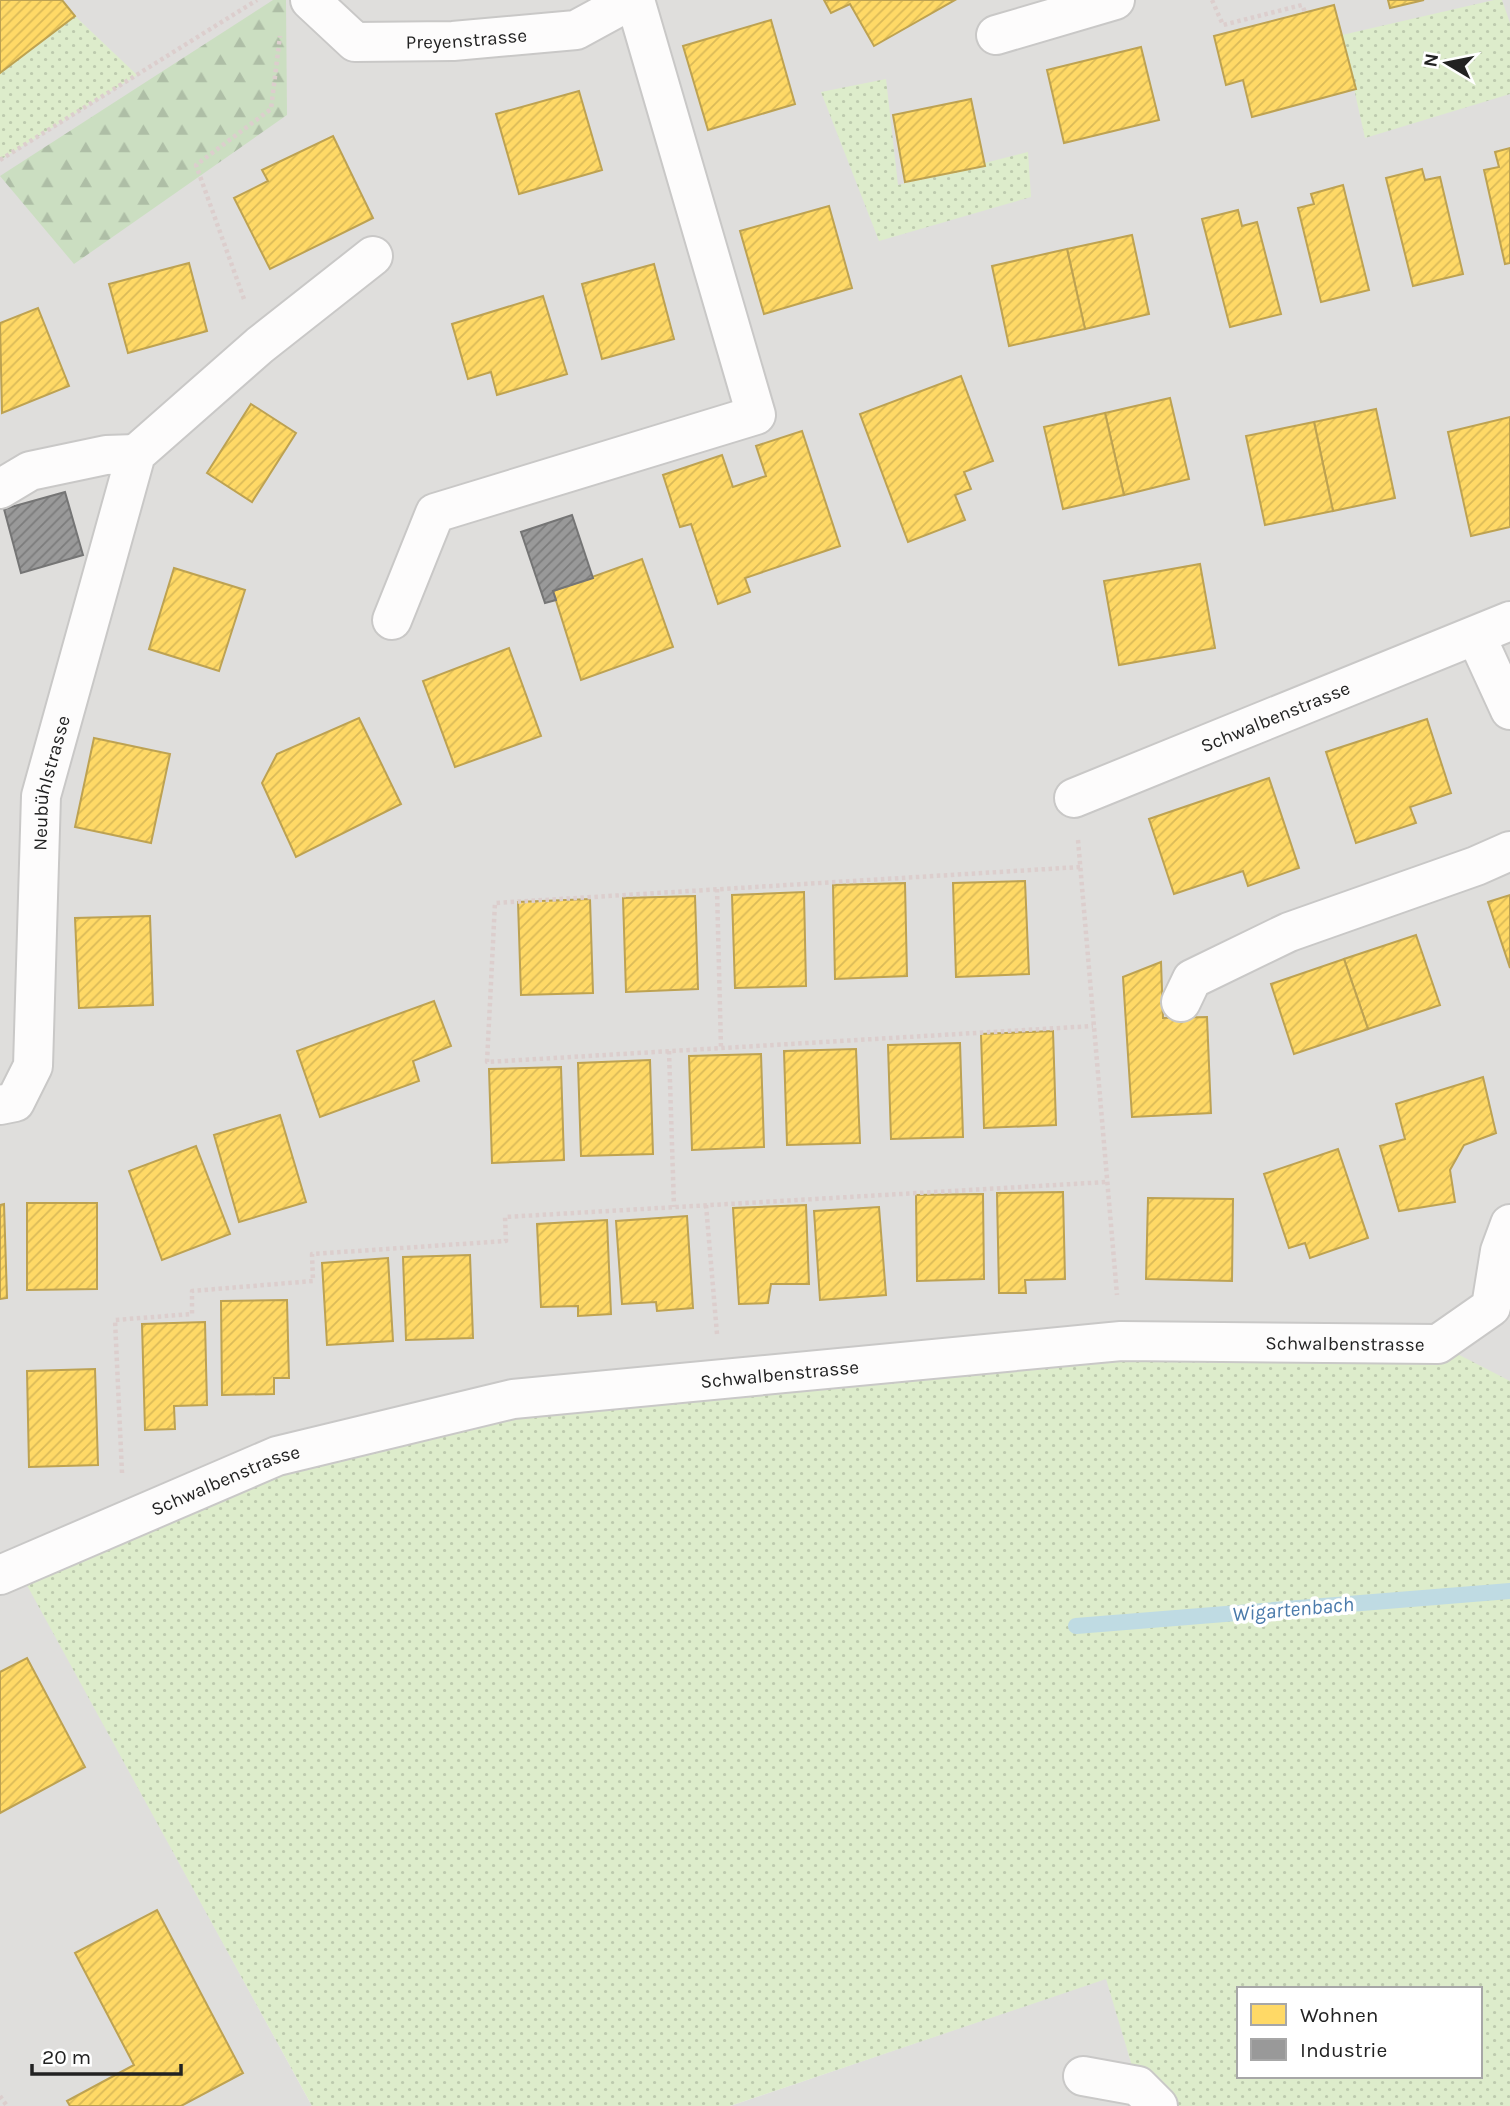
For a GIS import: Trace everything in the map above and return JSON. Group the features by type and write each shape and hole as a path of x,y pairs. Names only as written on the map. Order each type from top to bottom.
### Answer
{"street":[{"name":"Preyenstrasse","path":"310,0 355,42 453,41 576,30 633,0"},
{"path":"392,620 435,513 756,415 633,0"},
{"path":"996,35 1115,0"},
{"path":"0,489 30,471 106,455 136,454 260,345 373,256"},
{"name":"Neubühlstrasse","path":"0,1105 15,1102 33,1066 41,796 136,454"},
{"name":"Schwalbenstrasse","path":"1074,798 1493,628 1510,710"},
{"path":"1181,1002 1192,979 1289,932 1346,914 1510,851"},
{"name":"Schwalbenstrasse","path":"0,1575 277,1456 513,1399 1121,1342 1438,1344 1491,1307 1500,1251 1510,1224"},
{"path":"1083,2076 1138,2086 1158,2106"}],"path":[{"path":"0,160 257,0"},
{"path":"1212,0 1223,25 1302,5 1304,12"},
{"path":"260,345 196,165 271,109 281,27"},
{"path":"1074,798 1121,1342"},
{"path":"1080,867 495,903 487,1062 1093,1026"},
{"path":"717,889 721,1048"},
{"path":"670,1051 674,1207"},
{"path":"125,1521 115,1320 192,1314 192,1292 313,1281 312,1254 506,1241 505,1217 1107,1182"},
{"path":"706,1205 720,1379"},
{"path":"0,2096 7,2106"}],"shaded area":[{"path":"0,0 1510,0 1510,1381 18,1567 312,2106 0,2106"},
{"path":"1107,1978 1138,2086 1158,2106 730,2106"}],"green space":[{"path":"273,0 286,0 287,115 74,264 0,176"},
{"path":"1502,0 1510,23 1510,94 1365,138 1342,35"},
{"path":"75,16 137,75 0,160 0,73"},
{"path":"886,79 898,185 1028,152 1031,197 879,241 821,92"},
{"path":"1121,1341 1438,1344 1510,1381 1510,2106 1158,2106 1138,2086 1106,1979 730,2106 312,2106 17,1567 277,1456 513,1399"}],"building: Wohnen":[{"path":"0,0 62,0 75,16 0,73"},
{"path":"824,0 955,0 874,46 850,4 831,13"},
{"path":"1388,0 1424,0 1390,8"},
{"path":"1334,5 1356,89 1252,117 1243,80 1226,85 1214,36"},
{"path":"771,20 795,104 708,130 683,46"},
{"path":"1141,47 1159,120 1064,143 1047,70"},
{"path":"579,91 602,170 519,194 496,114"},
{"path":"971,99 985,166 905,182 893,115"},
{"path":"333,136 373,218 270,269 234,198 268,181 262,170"},
{"path":"1510,148 1510,263 1505,264 1484,170 1499,167 1495,152"},
{"path":"1422,169 1425,180 1440,177 1463,274 1413,286 1386,178"},
{"path":"1343,185 1369,290 1321,302 1298,208 1314,204 1311,194"},
{"path":"829,206 852,288 764,314 740,231"},
{"path":"1238,210 1242,226 1257,222 1281,314 1230,327 1202,219"},
{"path":"1132,235 1149,314 1085,329 1067,249"},
{"path":"1067,249 1085,329 1009,346 992,266"},
{"path":"189,263 207,331 128,353 109,284"},
{"path":"654,264 674,339 602,359 582,284"},
{"path":"543,296 567,374 497,395 491,372 468,379 452,324"},
{"path":"38,308 69,386 2,413 0,323"},
{"path":"961,376 993,461 964,472 971,489 955,495 965,520 908,542 860,414"},
{"path":"1170,398 1189,479 1124,495 1105,413"},
{"path":"251,404 296,433 252,502 207,473"},
{"path":"1376,409 1395,498 1333,511 1314,422"},
{"path":"1105,413 1124,495 1063,509 1044,427"},
{"path":"1510,417 1510,527 1471,536 1448,432"},
{"path":"1314,422 1333,511 1265,525 1246,436"},
{"path":"802,431 840,546 745,578 750,592 718,604 691,524 680,527 663,475 722,455 733,487 766,476 756,446"},
{"path":"642,559 673,647 581,680 553,591"},
{"path":"1200,564 1215,648 1119,665 1104,581"},
{"path":"174,568 245,590 219,671 149,649"},
{"path":"509,648 541,736 455,767 423,681"},
{"path":"359,718 401,804 296,857 262,783 277,754"},
{"path":"1427,719 1451,793 1410,807 1416,823 1356,843 1326,752"},
{"path":"94,738 170,754 151,843 75,827"},
{"path":"1269,778 1299,868 1248,886 1243,871 1174,894 1149,819"},
{"path":"1025,881 1029,974 956,977 953,883"},
{"path":"905,883 907,976 835,979 833,885"},
{"path":"804,892 806,986 735,988 732,895"},
{"path":"1510,895 1510,968 1488,902"},
{"path":"695,896 698,989 626,992 623,898"},
{"path":"590,899 593,993 521,995 518,902"},
{"path":"150,916 153,1005 79,1008 75,918"},
{"path":"1416,935 1440,1005 1368,1029 1344,959"},
{"path":"1344,959 1368,1029 1294,1054 1271,984"},
{"path":"1161,962 1163,1018 1207,1017 1211,1113 1132,1117 1123,977"},
{"path":"434,1001 451,1046 413,1061 419,1081 320,1117 297,1051"},
{"path":"1053,1031 1056,1125 984,1128 981,1034"},
{"path":"960,1043 963,1137 891,1139 888,1045"},
{"path":"856,1049 860,1143 787,1145 784,1051"},
{"path":"761,1054 764,1147 692,1150 689,1056"},
{"path":"650,1060 653,1154 581,1156 578,1063"},
{"path":"561,1067 564,1160 492,1163 489,1069"},
{"path":"1483,1077 1496,1133 1464,1145 1450,1170 1455,1202 1399,1211 1380,1146 1405,1139 1396,1104"},
{"path":"280,1115 306,1202 239,1222 214,1135"},
{"path":"196,1146 230,1234 162,1260 129,1171"},
{"path":"1338,1149 1368,1238 1310,1258 1305,1243 1289,1248 1264,1174"},
{"path":"1063,1192 1065,1279 1025,1280 1026,1293 999,1293 997,1193"},
{"path":"983,1194 984,1279 917,1281 916,1195"},
{"path":"1148,1198 1233,1199 1232,1281 1146,1279"},
{"path":"27,1203 97,1203 97,1289 27,1290"},
{"path":"4,1204 7,1298 0,1299 0,1205"},
{"path":"806,1205 809,1284 771,1284 768,1303 739,1304 733,1208"},
{"path":"879,1207 886,1295 820,1300 814,1211"},
{"path":"687,1216 693,1308 657,1311 656,1302 622,1304 616,1221"},
{"path":"607,1220 611,1314 578,1316 578,1306 541,1307 537,1224"},
{"path":"470,1255 473,1338 406,1340 403,1257"},
{"path":"388,1258 393,1341 327,1345 322,1263"},
{"path":"287,1300 289,1378 274,1378 274,1394 222,1395 221,1301"},
{"path":"205,1322 207,1405 174,1406 175,1429 145,1430 142,1324"},
{"path":"95,1369 98,1465 29,1467 27,1371"},
{"path":"27,1658 85,1767 0,1813 0,1672"},
{"path":"157,1910 243,2073 181,2106 70,2106 67,2101 134,2065 75,1953"}],"building: Industrie":[{"path":"65,492 83,555 21,573 4,509"},
{"path":"572,515 593,578 553,591 556,600 545,603 521,532"}],"waterway":[{"name":"Wigartenbach","path":"1076,1626 1510,1591"}]}
